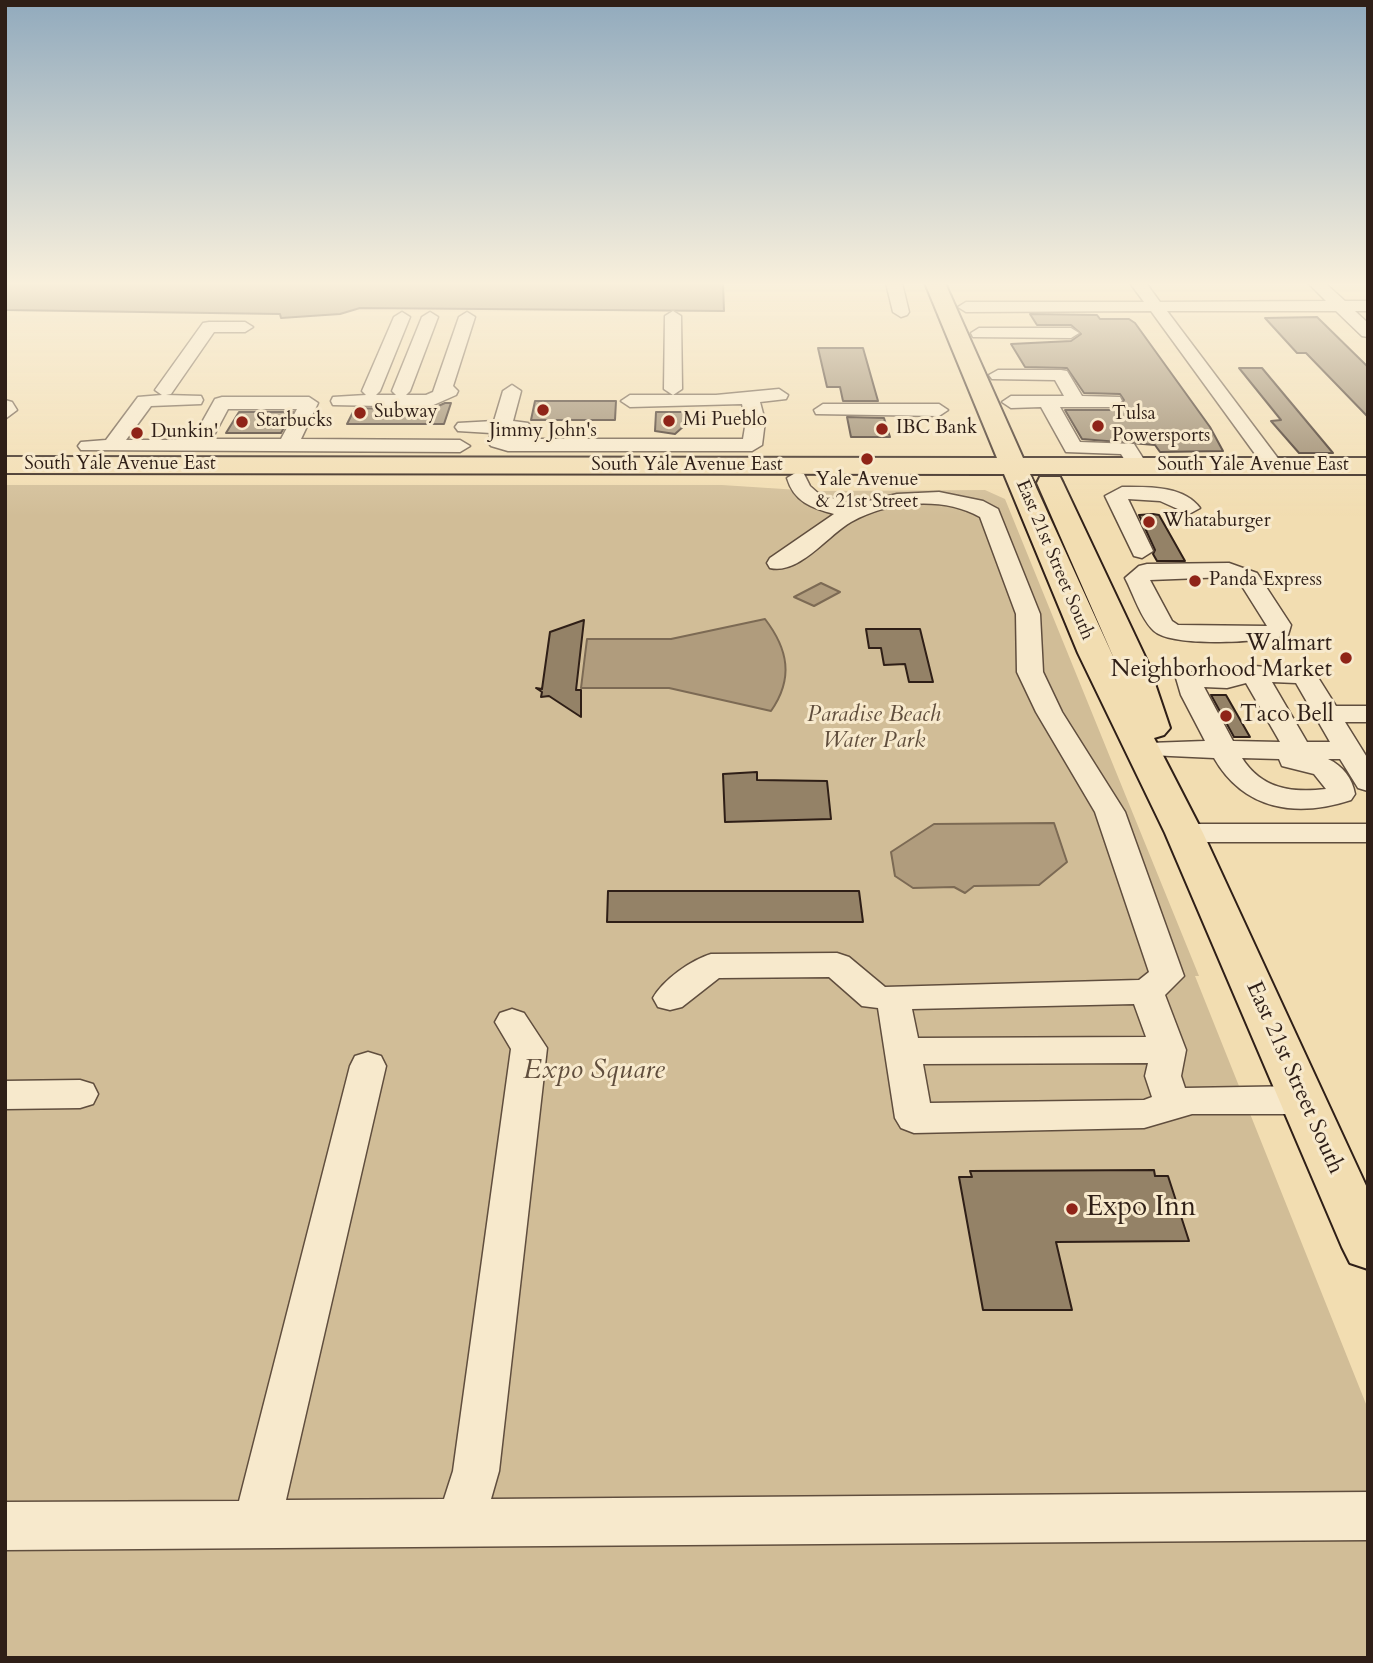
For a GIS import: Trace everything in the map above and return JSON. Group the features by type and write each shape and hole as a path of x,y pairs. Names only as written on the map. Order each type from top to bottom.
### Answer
{"main road":[{"name":"East 21st Street South","path":"981,361 1031,467 1132,663 1184,834"},
{"name":"East 21st Street South","path":"991,361 1021,424"},
{"name":"South Yale Avenue East","path":"456,450 797,478 1031,467 1368,466"},
{"name":"South Yale Avenue East","path":"5,465 75,463 231,472 456,450 1368,476"},
{"name":"South Yale Avenue East","path":"5,478 75,463"},
{"name":"East 21st Street South","path":"1031,467 1094,653 1184,834 1368,1247"}],"street":[{"path":"164,390 185,361"},
{"path":"371,390 383,361"},
{"path":"401,391 413,361"},
{"path":"322,439 343,396 429,401 445,391 454,361"},
{"path":"671,395 672,361"},
{"path":"1196,361 1273,465"},
{"path":"998,375 1061,375 1076,401"},
{"path":"1030,375 1073,448 1128,448 1138,466"},
{"path":"512,390 498,442 504,444 627,435 647,445 752,445 756,432 755,407 748,398"},
{"path":"113,446 145,401 197,395 164,446"},
{"path":"647,445 649,410 671,395"},
{"path":"627,435 631,396 671,395 716,401 779,395"},
{"path":"198,446 222,403 312,397 288,445"},
{"path":"716,401 716,445"},
{"path":"1010,402 1113,401"},
{"path":"5,406 8,410 5,413"},
{"path":"823,410 939,410"},
{"path":"75,463 113,446 288,445 322,439 456,450 502,427"},
{"path":"797,478 798,488 810,499 854,512"},
{"path":"1142,551 1116,496 1122,493 1162,493 1176,498 1189,508"},
{"path":"778,563 854,512 926,498 964,501 990,514 1028,614 1030,672 1049,712 1110,812 1167,976 1147,992 893,997 914,1118 1144,1114 1192,1100 1303,1100"},
{"path":"1147,570 1238,572 1249,578 1279,625 1279,630 1268,633 1173,632 1162,625 1138,575 1147,570"},
{"path":"1226,754 1192,690 1189,678 1227,680 1247,675 1305,676 1368,782"},
{"path":"1247,675 1298,750"},
{"path":"1328,714 1368,714"},
{"path":"1159,749 1226,754 1298,750 1349,751"},
{"path":"1184,834 1368,832"},
{"path":"670,998 711,967 824,965 837,965 874,997"},
{"path":"1147,992 1168,1050 1163,1076 1173,1105"},
{"path":"460,1522 476,1471 529,1048 512,1022"},
{"path":"902,1051 1168,1050"},
{"path":"257,1524 368,1066"},
{"path":"5,1095 80,1094"},
{"path":"5,1526 1368,1516"}],"green space":[{"name":"Expo Square","path":"5,485 722,485 814,491 985,490 1005,499 1199,976 1195,976 1368,1409 1368,1658 5,1658"}],"shaded area":[{"path":"821,583 840,592 814,606 794,597"},
{"path":"765,619 779,641 785,664 783,687 771,711 669,688 581,688 587,639 671,639"},
{"path":"1054,823 1067,862 1039,885 974,886 965,893 954,887 913,888 895,876 891,852 934,824"}],"building":[{"path":"821,361 867,361 878,401 843,401 840,387 827,387"},
{"path":"1021,361 1162,361 1210,427 1223,451 1160,452 1155,445 1082,439 1065,410 1113,410 1124,400 1120,394 1084,393 1067,368 1025,367"},
{"path":"1313,361 1361,361 1368,367 1368,417"},
{"path":"1239,368 1262,368 1333,453 1299,453 1271,421 1281,420"},
{"path":"535,401 616,401 615,420 531,420"},
{"path":"451,403 444,424 347,424 355,408 429,410"},
{"path":"239,412 293,412 281,433 226,433"},
{"name":"Mi Pueblo","path":"656,412 685,412 685,425 675,434 655,431"},
{"path":"847,417 884,418 890,437 851,437"},
{"path":"1139,515 1159,515 1185,561 1157,561 1153,554 1155,550"},
{"path":"584,620 576,690 581,690 581,717 549,696 541,697 542,692 536,688 542,689 550,632"},
{"path":"866,629 920,629 933,682 909,682 905,664 884,665 881,648 869,648"},
{"name":"Taco Bell","path":"1211,695 1226,695 1250,737 1234,737"},
{"path":"757,772 757,780 827,781 831,819 725,822 723,774"},
{"path":"608,891 859,891 863,922 607,922"},
{"name":"Expo Inn","path":"1154,1170 1155,1176 1168,1176 1189,1241 1056,1242 1072,1310 983,1310 959,1177 972,1177 970,1171"}],"place":[{"name":"Jimmy John's","path":"543,410"},
{"name":"Subway","path":"360,413"},
{"name":"Mi Pueblo","path":"669,421"},
{"name":"Starbucks","path":"242,422"},
{"name":"Tulsa Powersports","path":"1098,426"},
{"name":"IBC Bank","path":"882,429"},
{"name":"Dunkin'","path":"137,433"},
{"name":"Yale Avenue & 21st Street","path":"867,459"},
{"name":"Whataburger","path":"1149,522"},
{"name":"Panda Express","path":"1195,581"},
{"name":"Walmart Neighborhood Market","path":"1346,658"},
{"name":"Taco Bell","path":"1226,716"},
{"name":"Expo Inn","path":"1072,1209"}],"park label":[{"name":"Paradise Beach Water Park","path":"874,729"}]}
